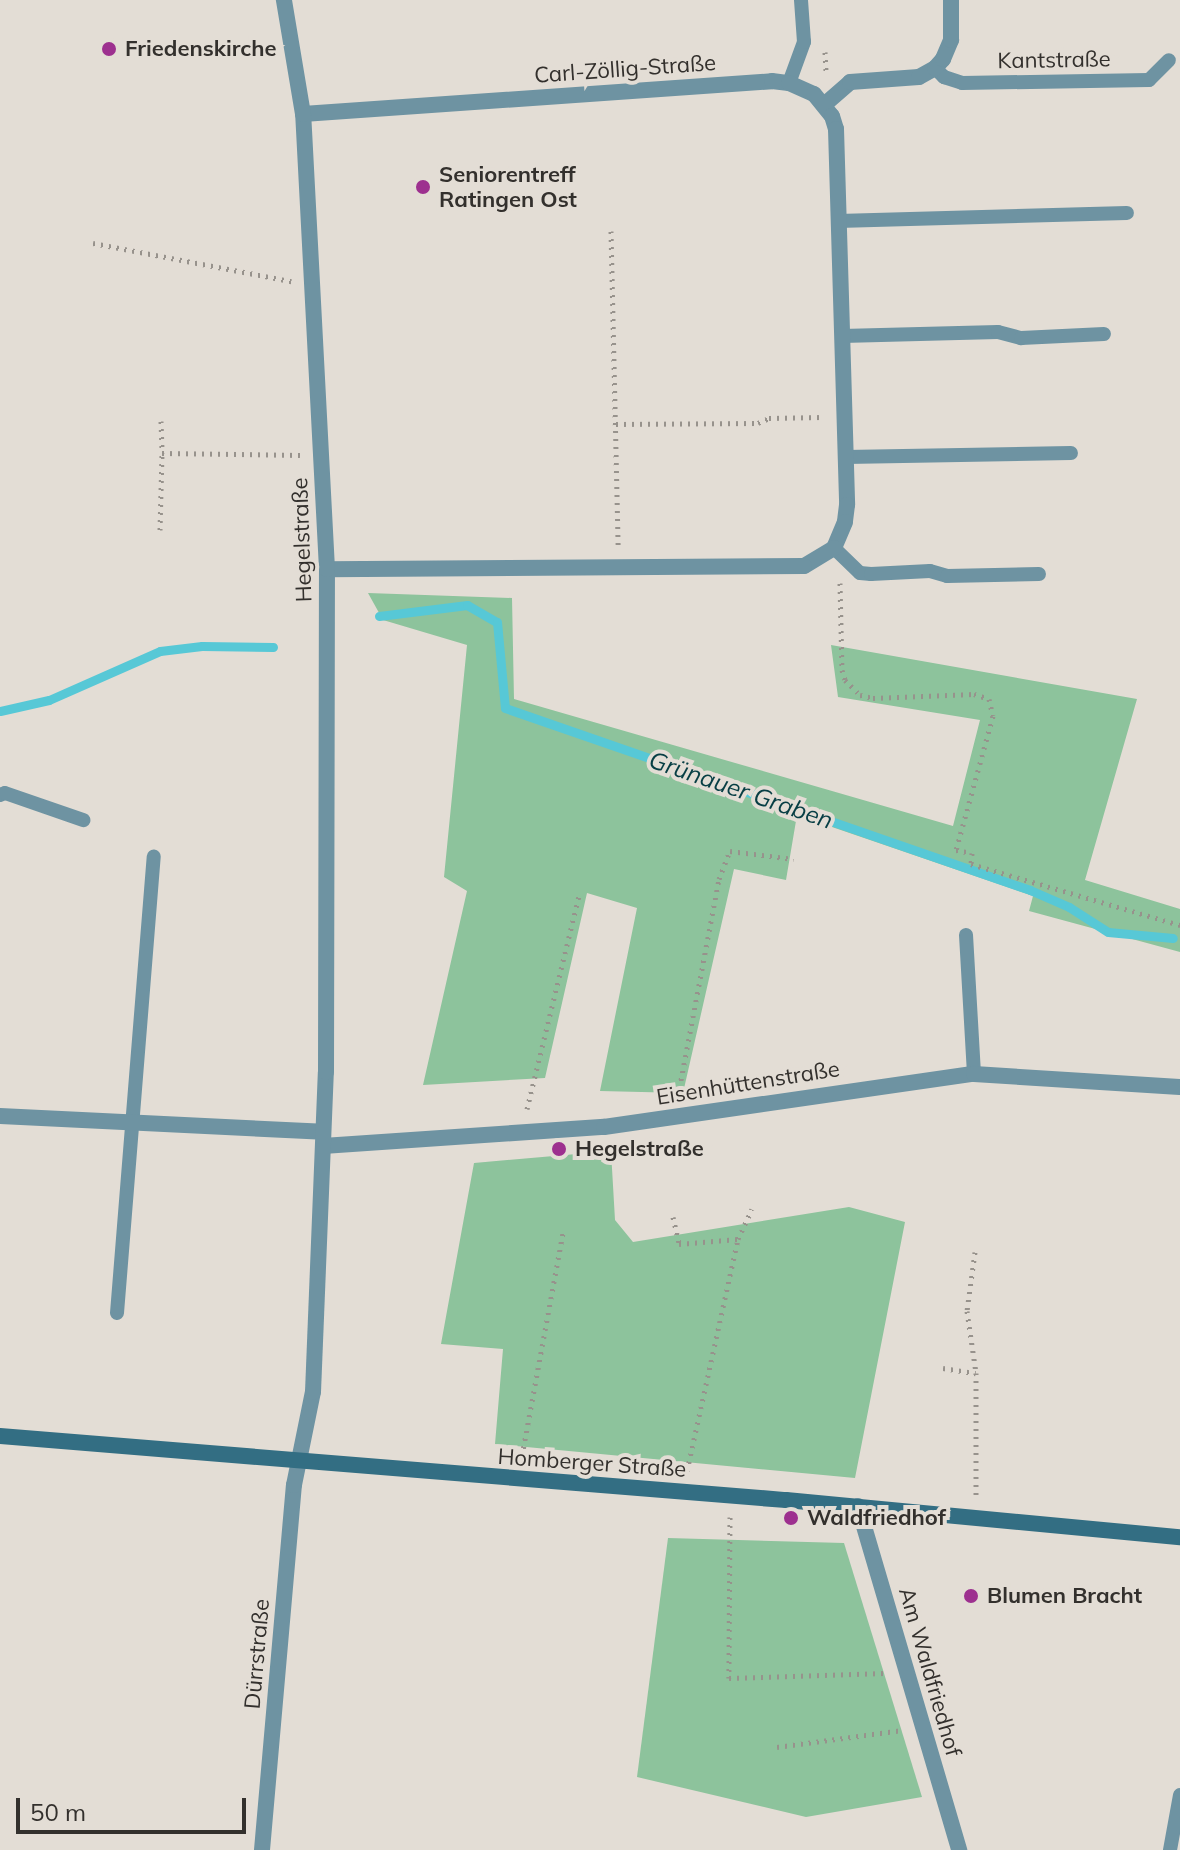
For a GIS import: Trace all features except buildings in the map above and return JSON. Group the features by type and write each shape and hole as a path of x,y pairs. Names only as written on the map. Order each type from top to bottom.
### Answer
{"main road":[{"name":"Homberger Straße","path":"0,1436 858,1506 1180,1537"}],"street":[{"name":"Hegelstraße","path":"284,0 303,114 327,569 323,1139 313,1392 297,1462"},
{"path":"824,105 850,82 919,77 935,68 943,59 951,40 951,0"},
{"name":"Carl-Zöllig-Straße","path":"303,114 772,81 789,83"},
{"path":"327,569 804,566 837,551 845,522 846,457 836,129 824,105 814,94 789,83"},
{"name":"Eisenhüttenstraße","path":"0,1116 323,1139 521,1133 604,1127 974,1074 1180,1087"},
{"name":"Dürrstraße","path":"262,1850 297,1462"},
{"name":"Am Waldfriedhof","path":"858,1506 959,1850"}],"lane":[{"path":"789,83 804,42 801,0"},
{"name":"Kantstraße","path":"935,68 944,77 962,83 1149,80 1169,60"},
{"path":"838,221 1127,213"},
{"path":"842,336 998,332 1021,338 1104,334"},
{"path":"846,457 1071,453"},
{"path":"837,551 860,573 1039,574"},
{"path":"0,795 5,793 83,820"},
{"path":"117,1313 135,1124 154,856"},
{"path":"966,935 974,1074"},
{"path":"1170,1850 1180,1795"}],"path":[{"path":"611,231 619,567"},
{"path":"93,243 312,285"},
{"path":"616,424 758,423 769,418 844,417"},
{"path":"160,530 161,421"},
{"path":"162,453 321,456"},
{"path":"837,551 842,670 860,695 873,698 974,694 989,699 993,716 956,850 972,853 971,864 1180,925"},
{"path":"674,1117 719,879 730,851 794,859"},
{"path":"521,1133 579,896"},
{"path":"688,1468 738,1239 752,1209"},
{"path":"673,1217 679,1244 738,1239"},
{"path":"521,1457 563,1233"},
{"path":"975,1252 967,1311 976,1373 976,1518"},
{"path":"943,1368 976,1373"},
{"path":"730,1496 729,1678 907,1673"},
{"path":"777,1747 923,1727"}],"green space":[{"path":"368,593 512,598 514,699 953,826 980,720 838,697 831,645 1137,699 1085,880 1180,909 1180,952 1029,911 1033,896 797,815 786,880 734,869 683,1093 600,1091 637,908 587,893 545,1078 423,1085 467,891 444,877 467,645 383,620"},
{"path":"611,1151 615,1220 633,1242 849,1207 905,1222 855,1478 495,1444 503,1349 441,1344 474,1163"},
{"path":"668,1538 844,1543 922,1797 806,1817 637,1777"}],"waterway":[{"name":"Grünauer Graben","path":"379,616 467,605 497,622 505,708 1030,890 1069,907 1108,932 1173,938"},
{"name":"Grünauer Graben","path":"0,711 49,700 160,651 202,646 273,647"}],"place":[{"name":"Friedenskirche","path":"109,49"},
{"name":"Seniorentreff Ratingen Ost","path":"423,187"},
{"name":"Hegelstraße","path":"559,1149"},
{"name":"Waldfriedhof","path":"791,1518"},
{"name":"Blumen Bracht","path":"971,1596"}]}
